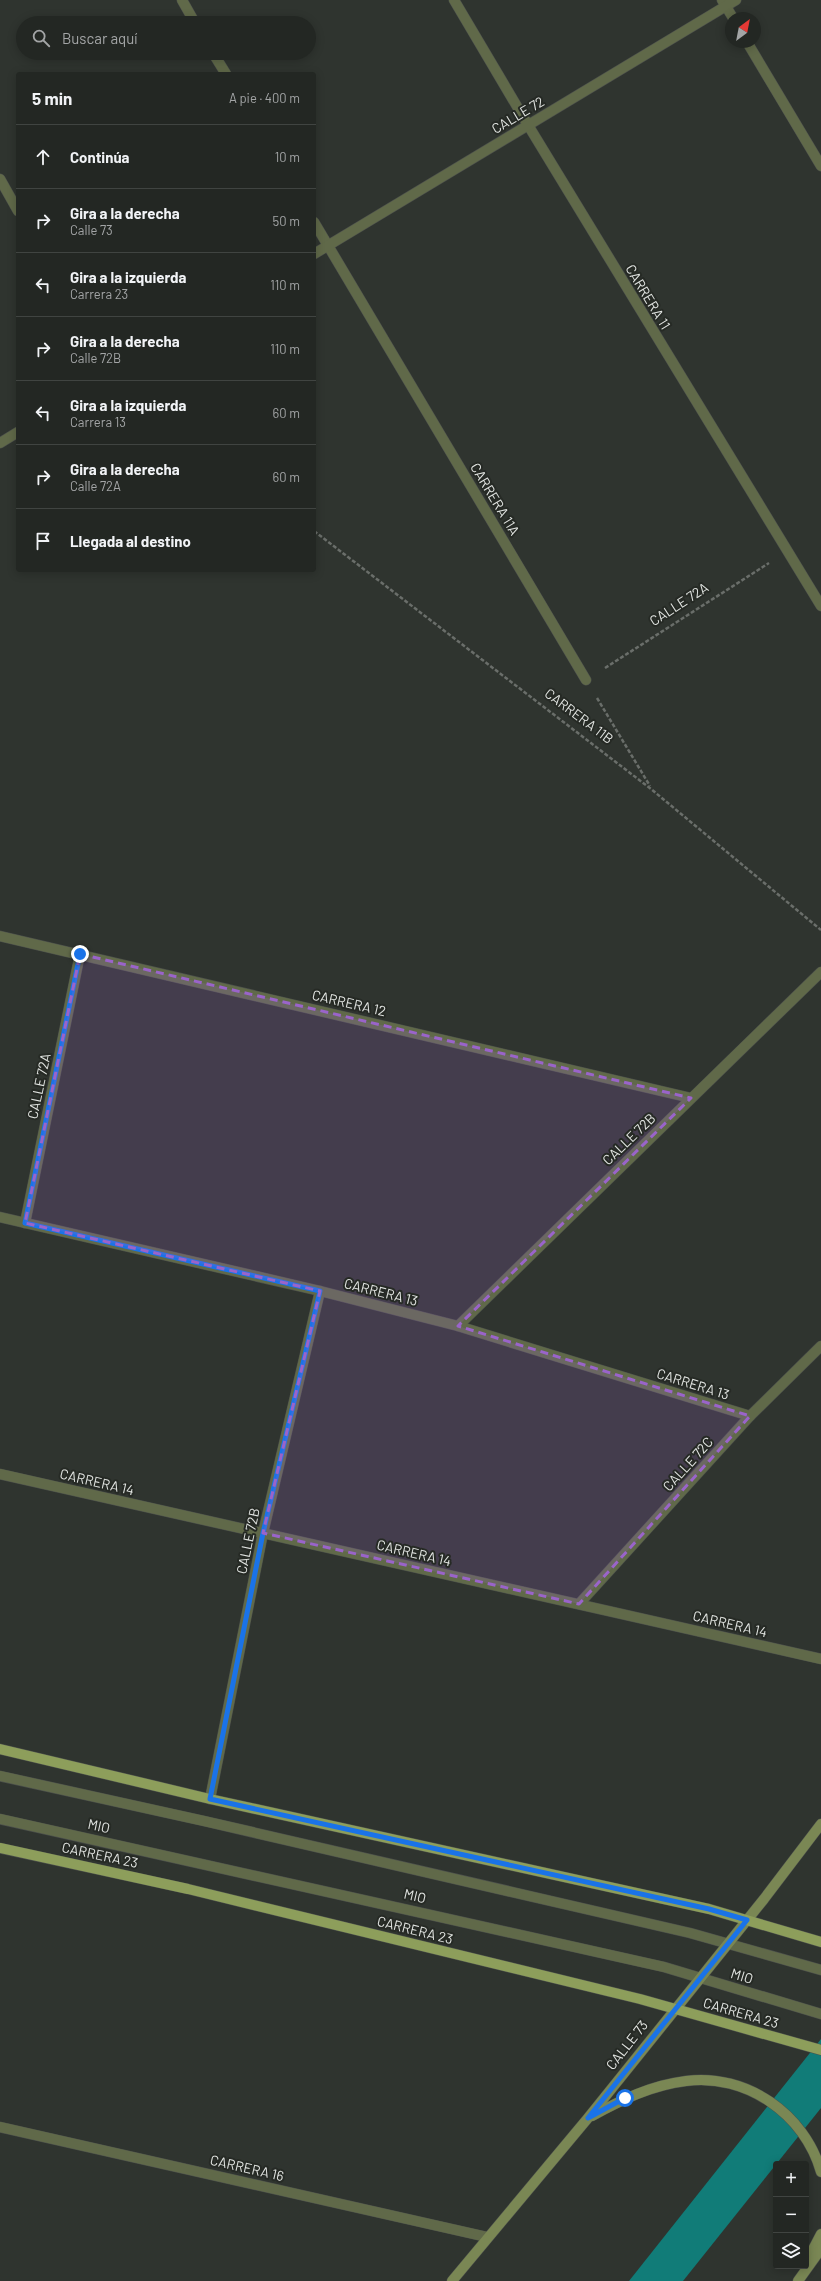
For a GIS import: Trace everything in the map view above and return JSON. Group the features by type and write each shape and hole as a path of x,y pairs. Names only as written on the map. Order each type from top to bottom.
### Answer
{"main road":[{"path":"0,1749 210,1799 709,1909 821,1942"},
{"name":"CALLE 73","path":"452,2281 487,2237 588,2118 674,2008 728,1944 821,1824"},
{"name":"CARRERA 23","path":"0,1848 196,1891 674,2008 821,2050"},
{"path":"588,2118 625,2098 667,2084 700,2080 734,2085 761,2095 793,2121 809,2143 821,2172"},
{"path":"809,2259 821,2234"},
{"path":"798,2281 821,2249"},
{"path":"798,2281 804,2269"}],"street":[{"path":"182,0 191,16"},
{"name":"CARRERA 11","path":"454,0 786,552 821,606"},
{"name":"CALLE 72","path":"316,253 528,125 724,3 736,0"},
{"path":"724,3 729,12"},
{"path":"751,48 821,166"},
{"path":"217,60 225,72"},
{"path":"0,179 16,207"},
{"name":"CARRERA 11A","path":"316,225 586,680"},
{"path":"0,443 16,433"},
{"name":"CARRERA 12","path":"0,936 691,1098"},
{"name":"CALLE 72A","path":"25,1223 80,954"},
{"name":"CALLE 72B","path":"458,1326 821,972"},
{"name":"CARRERA 13","path":"0,1218 320,1291 458,1326 750,1416"},
{"name":"CALLE 72B","path":"210,1799 263,1533 320,1291"},
{"name":"CALLE 72C","path":"579,1604 750,1416 821,1346"},
{"name":"CARRERA 14","path":"0,1474 821,1659"},
{"name":"MIO","path":"0,1776 220,1824 690,1933 821,1970"},
{"name":"MIO","path":"0,1819 656,1965 821,2014"},
{"name":"CARRERA 16","path":"0,2127 487,2237"}],"path":[{"name":"CARRERA 11B","path":"316,533 651,789 821,930"},
{"name":"CALLE 72A","path":"586,680 786,552"},
{"path":"586,680 651,789"}],"highlighted area":[{"path":"80,954 691,1098 458,1326 750,1416 579,1604 263,1533 320,1291 25,1223"}],"water":[{"path":"821,2039 821,2108 779,2161 773,2161 773,2168 683,2281 629,2281"}],"route":[{"path":"80,954 25,1223 320,1291 263,1533 210,1799 709,1909 747,1920 655,2032 588,2118 625,2098"}]}
